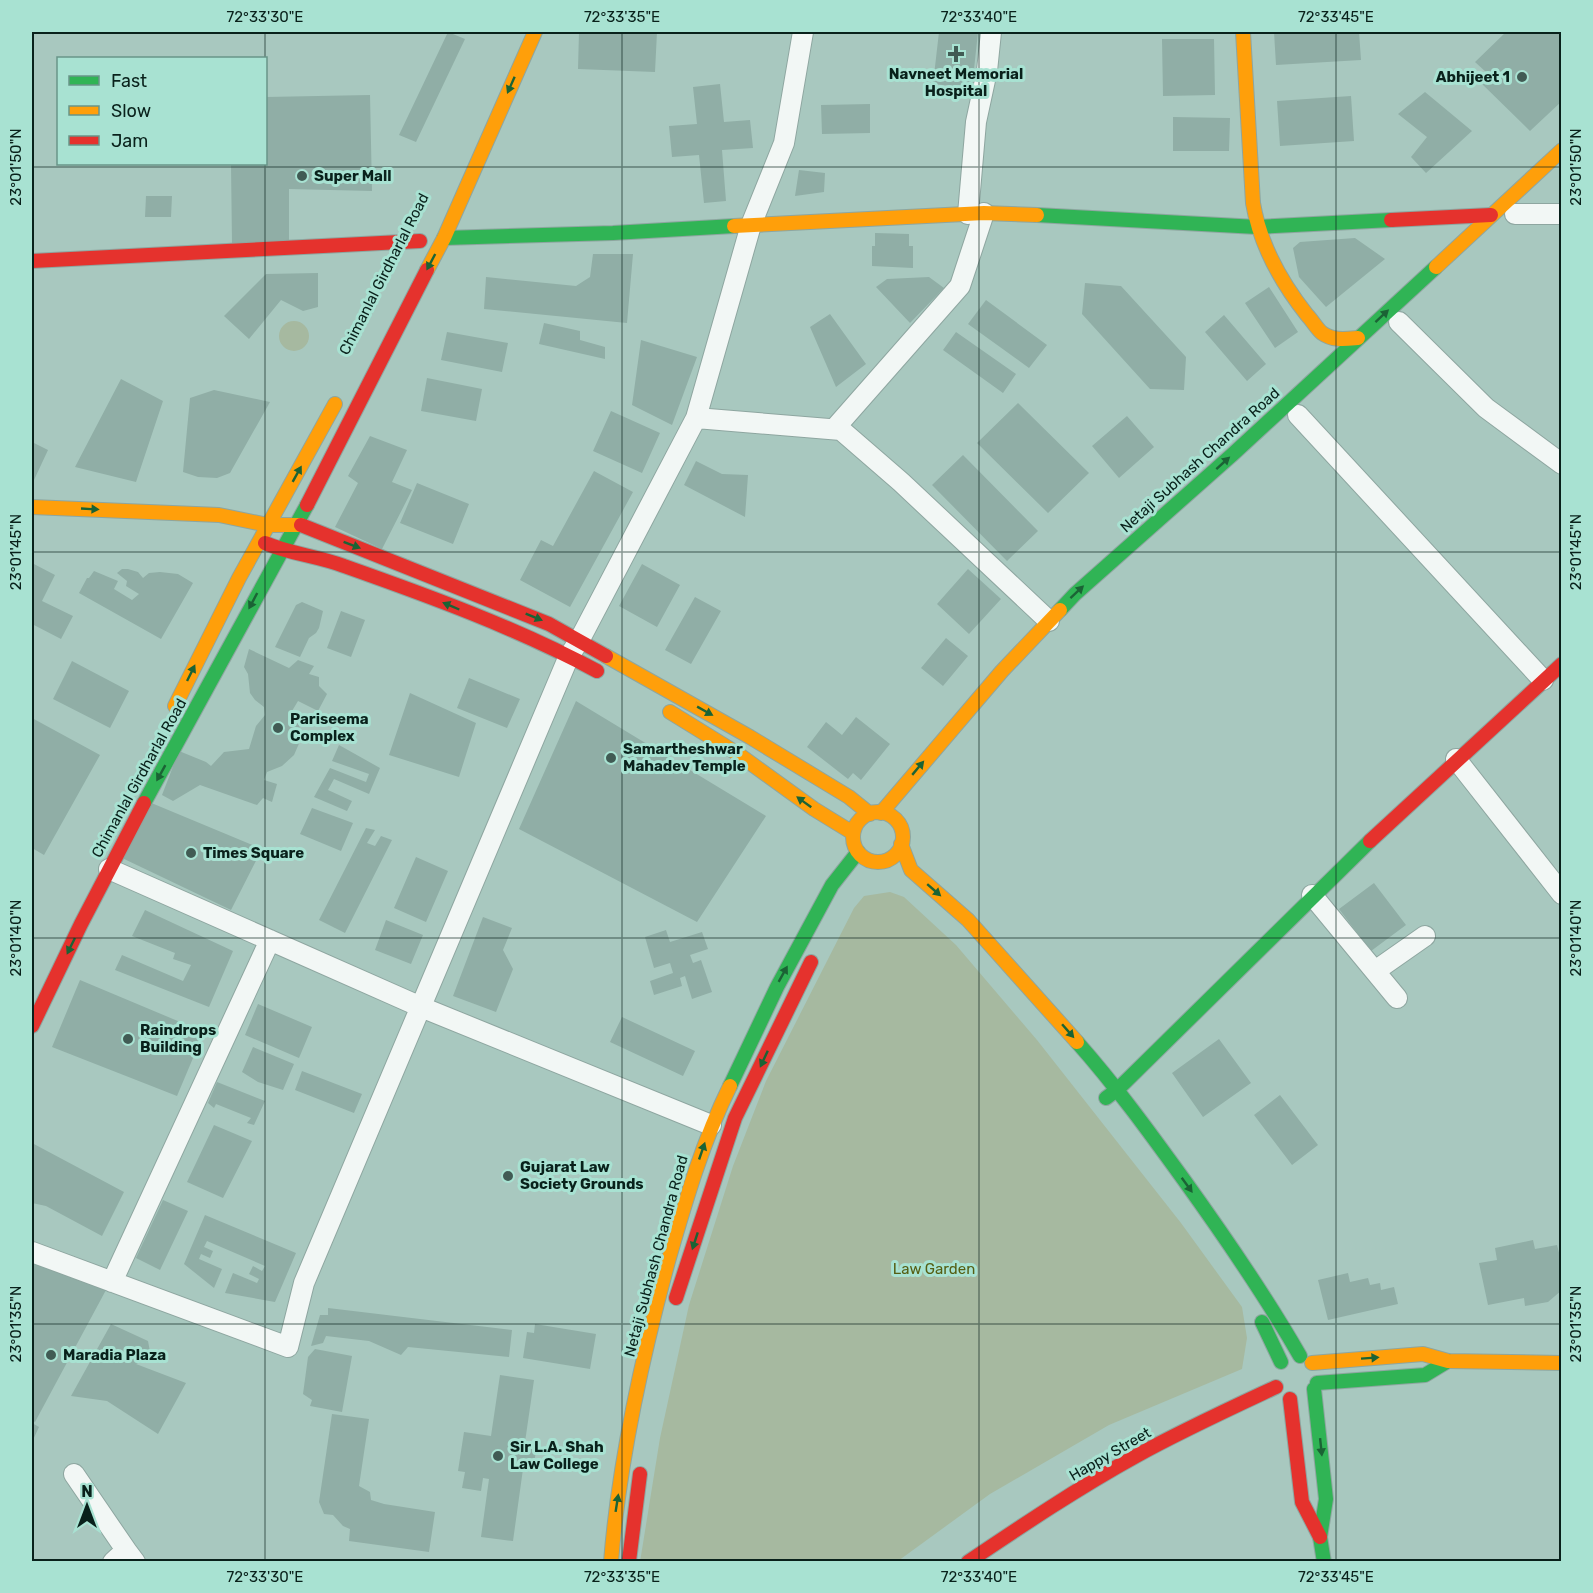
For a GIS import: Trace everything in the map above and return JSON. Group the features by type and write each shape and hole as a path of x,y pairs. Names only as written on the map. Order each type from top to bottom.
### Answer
{"main road":[{"path":"298,524 444,238 535,32"},
{"path":"1243,32 1253,203 1257,227 1290,293 1322,333 1339,340 1358,339"},
{"name":"Netaji Subhash Chandra Road","path":"875,814 966,711 1075,594 1233,454 1562,150"},
{"path":"444,238 613,233 976,213 1094,217 1257,227 1491,215"},
{"path":"32,261 420,241"},
{"path":"268,525 342,392"},
{"path":"32,507 219,515 268,525 298,524 549,624 611,679"},
{"name":"Chimanlal Girdharlal Road","path":"32,1026 109,868 258,592 298,524"},
{"name":"Chimanlal Girdharlal Road","path":"169,716 239,578 255,539 268,525"},
{"path":"255,539 283,551 322,558 574,648 750,737 875,814"},
{"path":"1115,1113 1102,1094 1118,1089 1246,959 1456,759 1562,664"},
{"path":"663,707 738,754 814,809 853,833"},
{"path":"898,824 906,807"},
{"path":"862,874 874,862 889,859 899,850 902,837 898,824 888,815 875,814 859,821 853,833 854,846 858,852 874,862"},
{"path":"901,844 911,870 968,920 1021,977 1118,1089 1215,1223 1318,1376 1316,1386 1326,1499 1320,1537 1324,1562"},
{"name":"Netaji Subhash Chandra Road","path":"611,1562 617,1500 654,1312 687,1196 711,1125 777,987 832,885 858,852"},
{"path":"889,859 897,874"},
{"name":"Netaji Subhash Chandra Road","path":"671,1316 735,1118 816,953"},
{"path":"1254,1308 1281,1362"},
{"path":"1448,1361 1425,1375 1316,1386 1303,1398 1290,1399 1276,1387 1274,1374 1281,1362 1293,1356 1306,1359 1423,1354 1448,1361 1562,1363"},
{"name":"Happy Street","path":"968,1562 1033,1518 1134,1458 1207,1419 1276,1387"},
{"path":"1290,1399 1302,1502 1320,1537"},
{"path":"629,1562 634,1510 642,1464"}],"street":[{"path":"32,1252 288,1347 304,1282 574,648 696,418 751,225 784,143 802,32"},
{"path":"835,428 960,286 976,213 976,122 987,71 991,32"},
{"path":"1517,212 1562,214"},
{"path":"1401,320 1486,408 1562,464"},
{"path":"1299,415 1543,680"},
{"path":"696,418 835,428 849,436 1049,621"},
{"path":"1456,759 1562,894"},
{"path":"109,868 421,1007 711,1125"},
{"path":"1312,896 1397,998"},
{"path":"1375,971 1425,936"},
{"path":"112,1282 270,940"},
{"path":"74,1474 125,1558"}],"green space":[{"path":"294,321 300,322 308,330 308,342 300,350 294,351 288,350 280,342 279,336 280,330 288,322"},
{"name":"Law Garden","path":"890,892 904,897 956,945 1037,1040 1181,1223 1242,1307 1247,1338 1242,1369 1109,1425 990,1494 898,1561 640,1562 660,1438 689,1305 733,1166 766,1081 854,908 864,896"}],"building":[{"path":"448,32 465,39 416,142 399,135"},
{"path":"579,32 657,32 655,72 578,69"},
{"path":"939,32 978,32 972,88 933,84"},
{"path":"1274,32 1359,32 1361,60 1276,65"},
{"name":"Abhijeet 1","path":"1506,32 1562,32 1562,101 1530,131 1480,82 1487,73 1475,62"},
{"path":"1162,39 1214,39 1215,95 1163,96"},
{"path":"720,84 724,122 750,120 753,148 722,150 726,201 704,203 699,155 672,157 669,126 697,124 693,87"},
{"path":"1425,92 1472,131 1426,173 1411,157 1427,137 1398,114"},
{"name":"Super Mall","path":"370,95 372,191 289,189 289,242 232,244 231,165 267,165 267,97"},
{"path":"1351,96 1354,141 1280,146 1277,101"},
{"path":"870,104 870,133 822,134 821,105"},
{"path":"1173,117 1230,118 1229,151 1173,151"},
{"path":"799,170 825,173 824,192 795,196"},
{"path":"146,196 172,196 171,217 145,217"},
{"path":"875,233 909,234 909,246 913,246 913,268 872,266 872,246 875,246"},
{"path":"1355,238 1385,259 1326,307 1299,277 1293,248 1300,242"},
{"path":"593,254 633,254 627,323 484,309 486,277 576,286 590,277"},
{"path":"318,273 318,307 303,311 281,300 249,339 224,316 266,274"},
{"path":"929,277 944,288 910,323 876,287 887,279"},
{"path":"1085,283 1121,286 1186,357 1184,390 1150,389 1082,314"},
{"path":"1269,287 1298,332 1275,348 1245,303"},
{"path":"986,300 1047,345 1029,368 968,324"},
{"path":"830,314 866,364 836,387 810,327"},
{"path":"1224,315 1266,364 1247,381 1205,332"},
{"path":"544,323 580,331 580,340 605,347 605,359 539,344"},
{"path":"447,332 508,343 502,372 441,360"},
{"path":"956,332 1016,374 1003,393 943,350"},
{"path":"641,340 697,357 672,425 632,405"},
{"path":"427,378 482,389 476,421 421,411"},
{"path":"121,379 163,401 136,482 75,467"},
{"path":"214,390 270,402 230,473 217,478 198,477 183,472 190,398"},
{"path":"1018,403 1089,473 1048,513 977,443"},
{"path":"611,411 660,433 642,473 593,451"},
{"path":"1127,416 1154,447 1119,478 1092,446"},
{"path":"370,436 407,450 392,482 412,490 382,549 335,527 358,483 348,476"},
{"path":"32,442 48,450 34,480 32,479"},
{"path":"963,455 1038,531 1007,561 932,485"},
{"path":"696,461 722,474 748,475 745,517 684,485"},
{"path":"594,471 633,492 570,607 520,580 541,540 553,546"},
{"path":"417,483 469,504 453,544 400,523"},
{"path":"32,563 55,575 42,601 73,616 61,639 32,624"},
{"path":"642,564 680,585 657,627 619,606"},
{"path":"122,569 138,572 143,578 149,573 178,574 193,583 161,639 79,593 87,578 94,571 118,581 114,589 132,600 139,594 126,586 127,581 117,573"},
{"path":"968,569 1001,599 969,634 937,604"},
{"path":"695,597 721,611 691,664 665,650"},
{"path":"302,602 323,611 319,628 309,638 300,657 275,647 296,605"},
{"path":"341,611 365,620 351,657 327,648"},
{"path":"946,638 968,656 943,686 921,668"},
{"name":"Pariseema Complex","path":"249,649 289,668 298,660 314,666 309,674 319,677 319,686 327,694 318,711 298,701 292,711 298,716 301,739 294,755 282,766 267,772 264,780 277,784 272,802 263,798 257,805 200,785 173,801 162,795 179,751 211,766 224,752 249,749 256,726 265,715 264,707 250,693 248,674 244,667"},
{"path":"72,661 129,691 110,728 53,699"},
{"path":"469,678 520,699 507,728 457,708"},
{"path":"410,693 476,723 459,777 389,755"},
{"name":"Samartheshwar Mahadev Temple","path":"576,701 766,816 697,922 519,829"},
{"path":"856,717 890,744 861,780 853,773 848,779 807,747 826,722 842,735"},
{"path":"32,718 100,755 44,855 32,848"},
{"path":"339,745 380,768 369,794 334,779 328,790 352,801 347,811 314,797 330,768 366,782 369,774 332,761"},
{"name":"Times Square","path":"149,802 262,849 231,910 120,857"},
{"path":"312,808 353,823 341,851 300,834"},
{"path":"366,828 375,830 367,843 375,846 381,836 392,840 345,933 319,920"},
{"path":"416,857 448,871 426,922 394,908"},
{"path":"1374,883 1406,925 1371,951 1339,909"},
{"path":"145,910 233,951 209,1007 115,970 122,955 183,981 191,965 173,959 175,953 132,936"},
{"path":"483,917 512,928 503,950 513,969 496,1012 453,996"},
{"path":"386,920 423,935 411,964 375,950"},
{"path":"666,930 670,942 702,932 708,949 690,955 693,963 701,960 712,992 692,999 685,976 680,978 682,986 654,995 650,981 673,973 670,963 654,968 645,937"},
{"name":"Raindrops Building","path":"80,980 204,1032 177,1096 52,1047"},
{"path":"258,1004 312,1027 299,1058 245,1035"},
{"path":"622,1017 695,1051 683,1076 610,1042"},
{"path":"1219,1039 1251,1083 1203,1117 1172,1073"},
{"path":"253,1047 294,1064 283,1090 258,1082 242,1072"},
{"path":"302,1071 362,1094 354,1113 295,1090"},
{"path":"217,1082 265,1101 254,1125 247,1123 251,1118 216,1104 214,1108 208,1103"},
{"path":"1280,1095 1318,1145 1292,1165 1254,1115"},
{"path":"214,1125 252,1141 223,1198 187,1182"},
{"path":"32,1143 124,1192 102,1236 46,1206 32,1203"},
{"path":"163,1200 188,1211 160,1270 136,1258"},
{"path":"205,1215 296,1253 275,1302 225,1293 233,1273 257,1283 259,1279 249,1274 253,1266 262,1271 265,1266 207,1241 204,1247 213,1251 210,1258 201,1254 199,1259 222,1269 214,1288 184,1264"},
{"path":"1533,1240 1535,1249 1557,1245 1562,1264 1562,1290 1548,1302 1525,1306 1524,1298 1488,1305 1479,1263 1497,1260 1495,1248"},
{"name":"Maradia Plaza","path":"32,1259 106,1290 35,1422 32,1420"},
{"path":"1348,1273 1350,1282 1368,1278 1370,1285 1380,1283 1381,1290 1394,1287 1398,1304 1328,1320 1318,1280"},
{"path":"328,1308 512,1330 509,1357 408,1347 401,1355 369,1341 326,1336 323,1343 311,1346 320,1315 328,1315"},
{"path":"111,1324 148,1341 151,1357 136,1364 186,1383 158,1434 107,1401 71,1396"},
{"path":"535,1324 596,1334 590,1369 523,1358 527,1332 534,1333"},
{"path":"315,1349 352,1356 342,1412 310,1406 312,1400 303,1394 308,1357"},
{"name":"Sir L.A. Shah Law College","path":"500,1375 534,1380 525,1442 537,1444 533,1470 523,1469 513,1541 481,1537 489,1479 483,1478 481,1491 462,1488 465,1472 458,1471 464,1432 491,1436"},
{"path":"332,1414 369,1419 359,1486 370,1492 371,1500 435,1512 429,1552 349,1541 350,1529 343,1526 333,1515 324,1514 319,1502"},
{"path":"32,1423 39,1427 32,1442"}],"traffic: fast":[{"path":"1037,215 1257,227 1391,220"},
{"path":"444,238 613,233 734,226"},
{"path":"1060,610 1436,267"},
{"path":"144,803 307,505"},
{"path":"1106,1098 1118,1089 1370,841"},
{"path":"730,1086 777,987 832,885 858,852"},
{"path":"1077,1042 1132,1110 1199,1201 1259,1289 1300,1356"},
{"path":"1262,1322 1281,1362"},
{"path":"1317,1383 1425,1375 1448,1361"},
{"path":"1314,1389 1326,1499 1320,1537 1324,1562"}],"traffic: slow":[{"path":"427,270 444,238 535,32"},
{"path":"1243,32 1253,203 1266,248 1280,276 1320,331 1326,336 1335,338 1358,338"},
{"path":"1436,267 1562,150"},
{"path":"734,226 984,213 1037,215"},
{"path":"175,706 239,578 335,404"},
{"path":"32,507 219,515 268,525 301,525"},
{"path":"881,813 1002,671 1060,610"},
{"path":"606,656 750,737 849,797 870,814"},
{"path":"670,712 738,754 814,809 853,833"},
{"path":"878,812 887,814 898,823 903,837 901,846 892,857 878,862 869,860 858,851 853,837 855,828 864,817 878,812"},
{"path":"901,844 911,870 968,920 1077,1042"},
{"path":"611,1562 626,1447 650,1333 689,1192 711,1128 730,1086"},
{"path":"1312,1363 1423,1354 1448,1361 1562,1363"}],"traffic: jam":[{"path":"1391,220 1491,215"},
{"path":"32,261 420,241"},
{"path":"307,505 427,270"},
{"path":"301,525 549,624 606,656"},
{"path":"265,543 334,563 440,601 536,641 597,671"},
{"path":"1370,841 1562,664"},
{"path":"32,1026 81,924 144,803"},
{"path":"676,1298 735,1118 811,962"},
{"path":"968,1562 1114,1468 1276,1387"},
{"path":"1290,1399 1302,1502 1320,1537"},
{"path":"629,1561 640,1474"}],"place":[{"name":"Navneet Memorial Hospital","path":"956,54"},
{"name":"Abhijeet 1","path":"1522,77"},
{"name":"Super Mall","path":"302,176"},
{"name":"Pariseema Complex","path":"278,728"},
{"name":"Samartheshwar Mahadev Temple","path":"611,758"},
{"name":"Times Square","path":"191,853"},
{"name":"Raindrops Building","path":"128,1039"},
{"name":"Gujarat Law Society Grounds","path":"508,1176"},
{"name":"Maradia Plaza","path":"51,1355"},
{"name":"Sir L.A. Shah Law College","path":"498,1456"}]}
